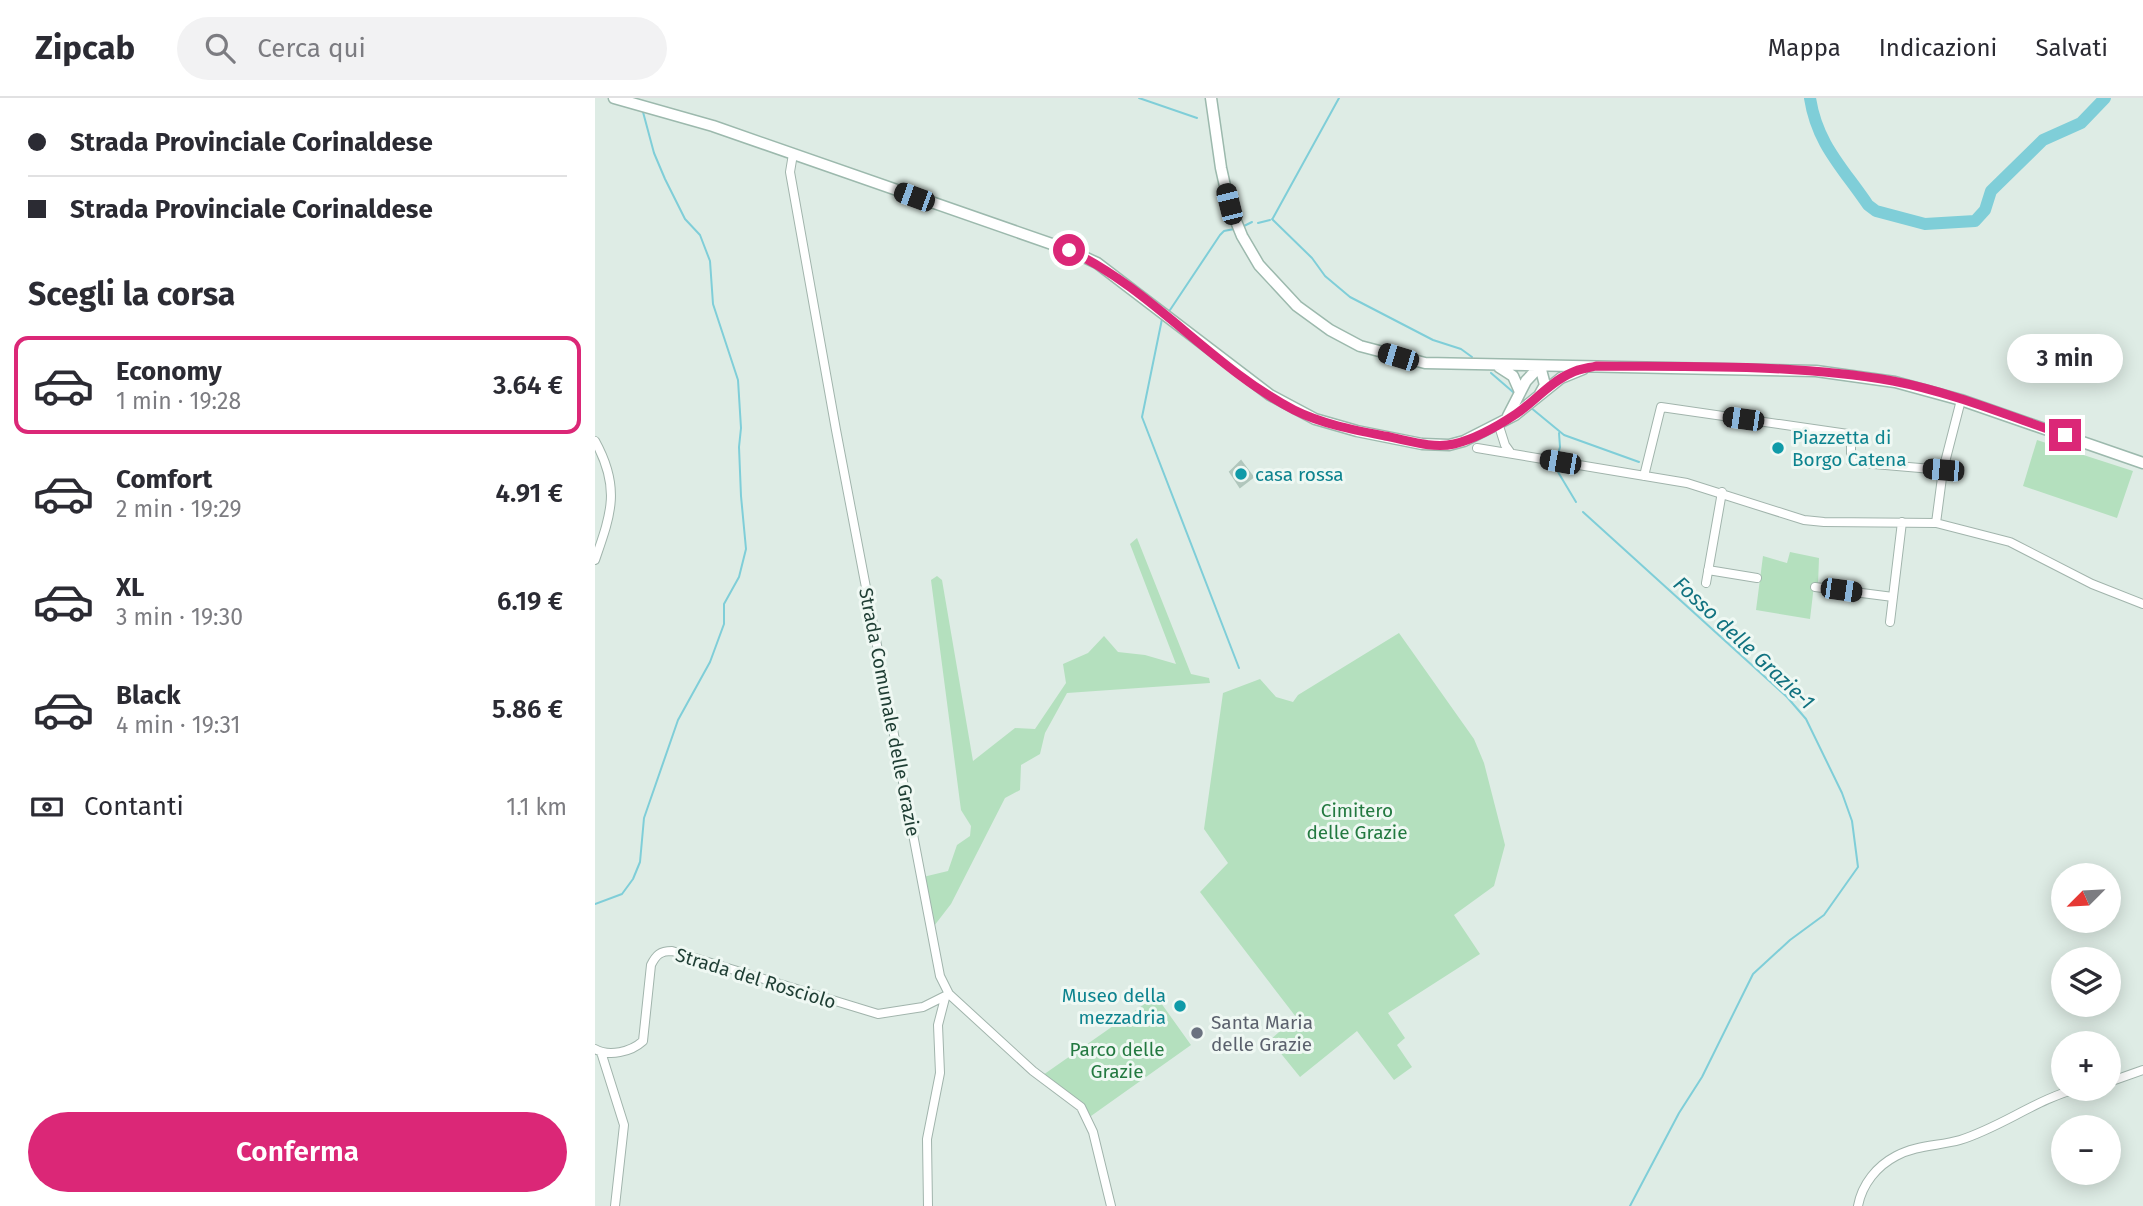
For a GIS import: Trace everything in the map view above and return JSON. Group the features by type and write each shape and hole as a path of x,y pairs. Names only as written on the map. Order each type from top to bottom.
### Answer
{"street":[{"path":"614,98 688,117 1069,250 1097,263 1270,395 1315,419 1409,441 1449,445 1477,436 1510,414 1525,381 1540,366"},
{"path":"1211,98 1229,204 1259,264 1297,306 1330,330 1360,346 1425,363 1816,370 1895,382 1961,400 2143,463"},
{"name":"Strada Comunale delle Grazie","path":"793,154 790,172 836,430 940,976 947,996 1033,1071 1081,1107 1093,1132 1111,1206"},
{"path":"1490,364 1509,371 1520,392"},
{"path":"1540,366 1545,385 1541,394"},
{"path":"1498,423 1515,415 1573,372 1596,366"},
{"path":"1936,523 1943,470 1961,400"},
{"path":"1644,476 1661,407 1848,434 1851,438 1850,461 1943,470"},
{"path":"1498,423 1510,452"},
{"path":"595,441 612,494 609,520 595,560"},
{"path":"1477,448 1722,492 1813,521 1936,523 2010,542 2092,584 2143,604"},
{"path":"1706,583 1722,492"},
{"path":"1890,622 1902,522"},
{"path":"1708,570 1757,578"},
{"path":"1815,587 1893,597"},
{"name":"Strada del Rosciolo","path":"598,1050 625,1050 643,1041 651,965 663,951 672,951 878,1014 911,1010 947,996"},
{"path":"927,1206 927,1139 940,1073 938,1026 947,996"},
{"path":"598,1050 624,1125 615,1206"},
{"path":"2121,1078 2143,1070"},
{"path":"1858,1206 1866,1182 1896,1156 1916,1148 1959,1140 2000,1125 2051,1099"}],"green space":[{"path":"2037,440 2133,471 2117,518 2023,486"},
{"path":"1137,538 1191,674 1209,678 1210,683 1067,693 1045,733 1040,754 1021,765 1020,790 1005,798 951,904 934,926 923,877 948,871 957,845 970,836 971,826 961,810 931,580 937,576 942,580 973,761 1015,728 1035,729 1066,683 1063,664 1088,653 1104,636 1118,652 1145,655 1176,664 1130,544"},
{"path":"1790,552 1819,558 1818,585 1814,585 1810,619 1756,610 1763,556 1787,563"},
{"name":"Cimitero delle Grazie","path":"1399,633 1474,739 1484,763 1505,845 1494,886 1454,915 1480,954 1388,1013 1405,1038 1397,1045 1412,1067 1394,1080 1357,1031 1300,1077 1270,1040 1296,1017 1200,892 1228,863 1204,829 1223,693 1260,679 1276,697 1293,702 1298,695"},
{"name":"Parco delle Grazie","path":"1156,996 1191,1045 1091,1116 1043,1075"}],"building":[{"name":"casa rossa","path":"1241,461 1253,477 1240,487 1230,472"}],"waterway":[{"path":"1139,98 1197,118"},
{"name":"Fosso delle Grazie-1","path":"1273,218 1339,98"},
{"path":"1810,98 1813,114 1825,142 1868,205 1876,211 1925,224 1975,221 1985,210 1991,191 2043,140 2081,123 2105,98"},
{"path":"595,904 622,894 633,879 640,862 644,818 678,720 710,662 724,624 724,604 739,577 746,549 741,496 738,380 713,304 710,261 700,235 685,219 665,179 654,153 643,112"},
{"name":"Fosso delle Grazie-1","path":"1272,219 1312,258 1325,276 1350,297 1433,340 1461,349 1472,357"},
{"path":"1258,223 1270,220"},
{"path":"1244,226 1252,222"},
{"path":"1170,310 1220,235 1224,231 1234,229"},
{"path":"1162,319 1142,417 1239,668"},
{"name":"Fosso delle Grazie-1","path":"1491,373 1513,392"},
{"path":"1530,407 1564,435 1639,462"},
{"name":"Fosso delle Grazie-1","path":"1557,458 1560,447 1559,433"},
{"name":"Fosso delle Grazie-1","path":"1555,467 1576,502"},
{"name":"Fosso delle Grazie-1","path":"1583,512 1787,697 1806,719 1842,793 1852,821 1858,867 1824,915 1790,940 1753,974 1702,1077 1679,1113 1630,1206"}],"place":[{"name":"Piazzetta di Borgo Catena","path":"1778,448"},
{"name":"casa rossa","path":"1241,474"},
{"name":"Museo della mezzadria","path":"1180,1006"},
{"name":"Santa Maria delle Grazie","path":"1197,1033"}],"route":[{"path":"1069,250 1097,263 1270,395 1315,419 1357,431 1422,443 1449,445 1464,441 1515,415 1562,378 1596,366 1816,370 1895,382 1961,400 2065,435"}]}
